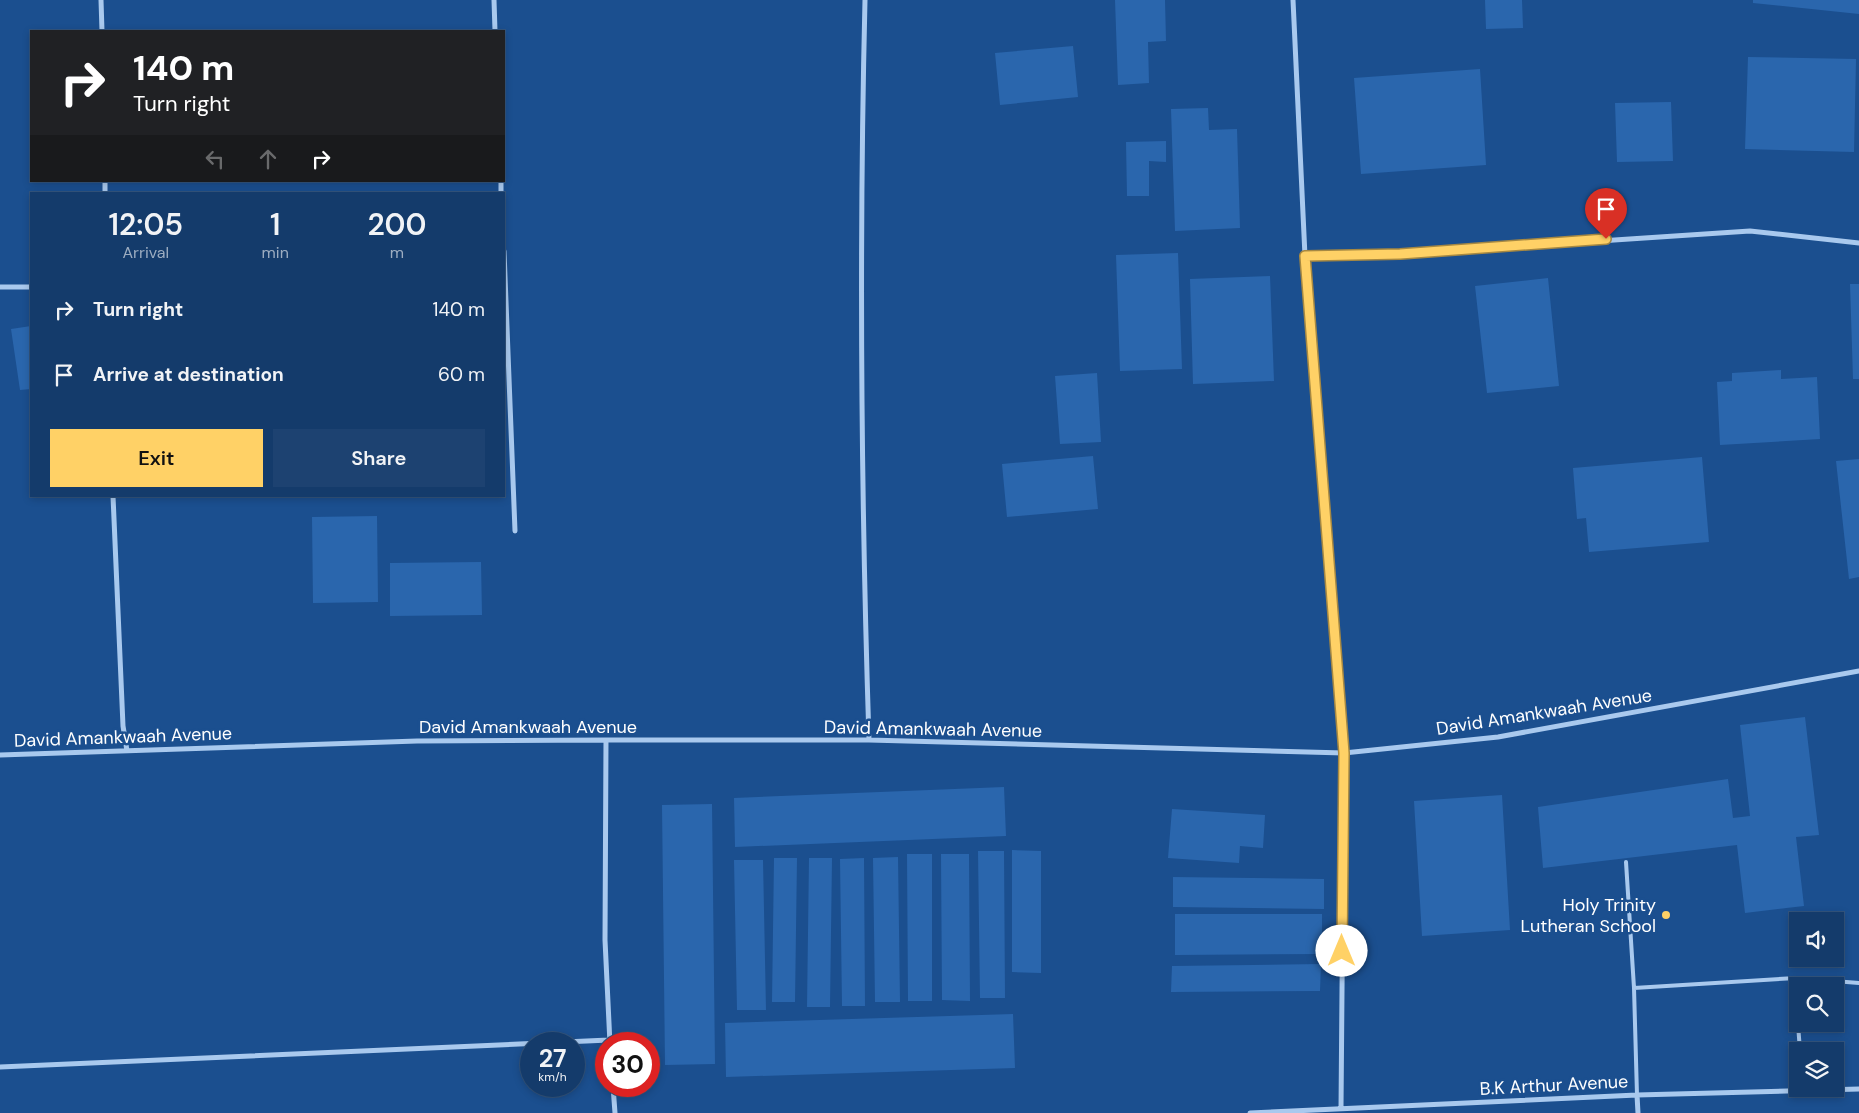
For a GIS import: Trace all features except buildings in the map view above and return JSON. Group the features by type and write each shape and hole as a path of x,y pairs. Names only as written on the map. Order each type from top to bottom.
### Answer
{"street":[{"path":"101,0 102,30"},
{"path":"494,0 495,30"},
{"path":"865,0 860,176 864,596 869,740"},
{"path":"1293,0 1305,256 1344,753 1340,1109"},
{"path":"1305,256 1400,254 1750,231 1859,243"},
{"path":"505,276 515,530"},
{"path":"0,287 30,287"},
{"path":"113,497 123,726 127,751"},
{"name":"David Amankwaah Avenue","path":"0,755 416,741 606,740 869,740 1344,753 1498,737 1859,671"},
{"path":"606,740 605,940 610,1032"},
{"path":"0,1067 595,1043"},
{"name":"B.K Arthur Avenue","path":"1844,1089 1859,1089"},
{"name":"B.K Arthur Avenue","path":"1250,1113 1637,1095 1789,1090"},
{"path":"1637,1095 1638,1113"},
{"path":"614,1097 615,1113"}],"lane":[{"path":"1626,862 1634,988 1637,1095"},
{"path":"1634,988 1789,978"},
{"path":"1844,982 1859,983"}],"place":[{"name":"Holy Trinity Lutheran School","path":"1666,915"}],"route":[{"path":"1342,951 1344,753 1334,638 1323,459 1305,256 1400,254 1606,239"}]}
